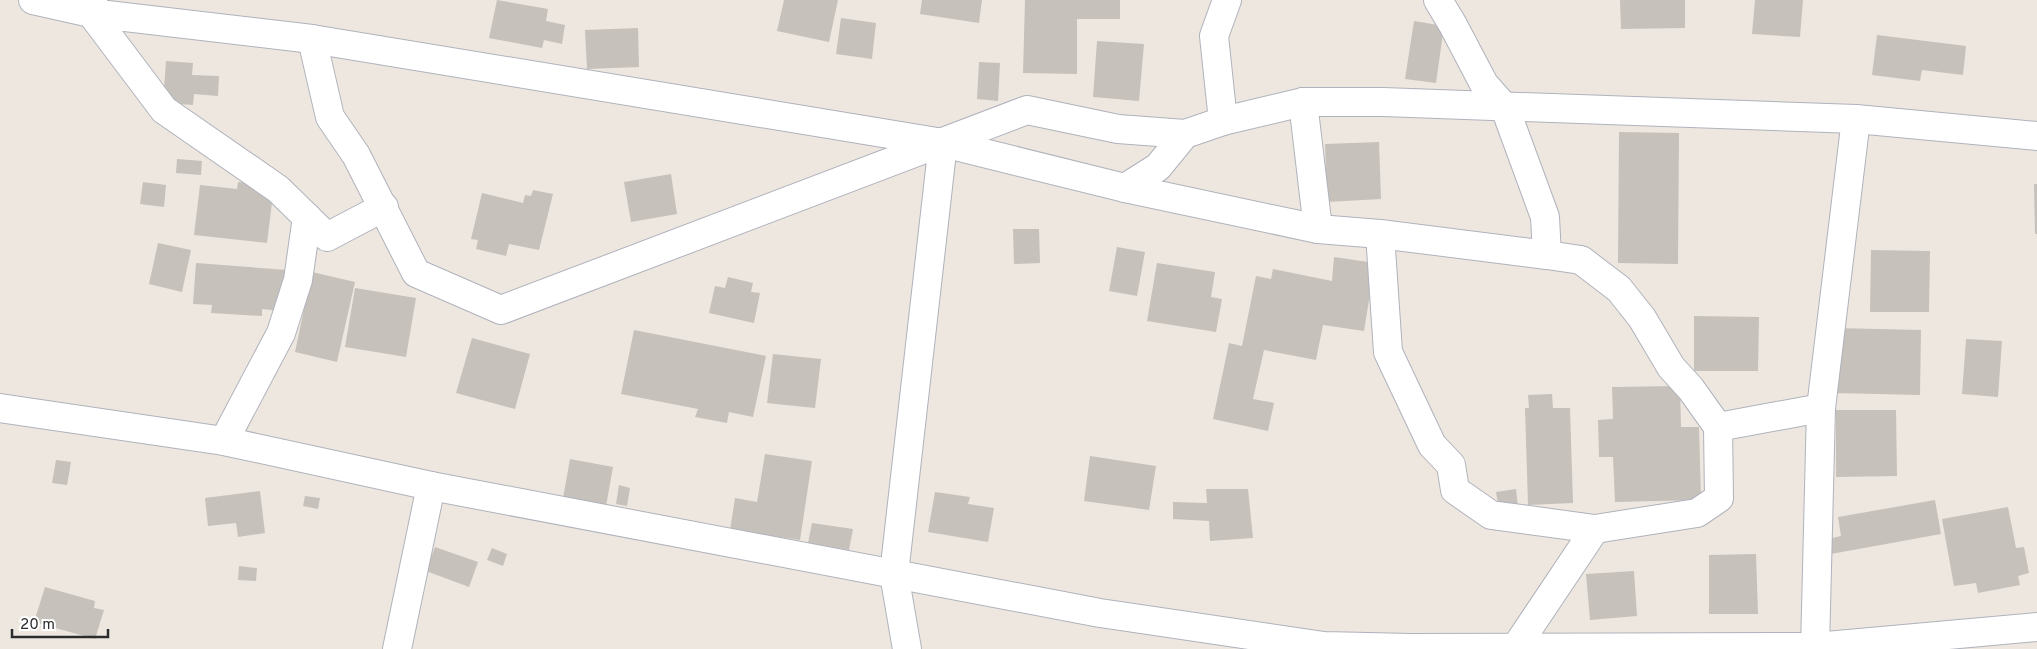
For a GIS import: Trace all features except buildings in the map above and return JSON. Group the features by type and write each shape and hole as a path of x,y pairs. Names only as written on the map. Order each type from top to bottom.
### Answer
{"street":[{"path":"33,0 312,39 943,143 1125,188 1318,229 1380,234 1581,260 1619,289 1642,318 1671,367 1718,427 1719,498 1697,513 1595,529 1491,515 1455,490 1451,466 1432,445 1388,352 1380,234"},
{"path":"1223,121 1214,36 1227,0"},
{"path":"1438,0 1484,84 1505,108 1545,217 1547,255"},
{"path":"92,7 164,110 278,189 328,237 384,207"},
{"path":"312,39 330,117 356,155 416,273 501,310 1027,110 1118,129 1185,134 1223,121 1303,102 1382,102 1505,108 1856,119 2037,136"},
{"path":"1303,102 1318,229"},
{"path":"1815,648 1821,408 1856,119"},
{"path":"1125,188 1158,167 1185,134"},
{"path":"907,649 894,574 943,143"},
{"path":"224,441 281,334 298,280 306,217"},
{"path":"0,408 224,441 432,486 1100,613 1324,646 1411,648 1815,648 2037,627"},
{"path":"1718,427 1821,408"},
{"path":"397,649 432,486"},
{"path":"1516,647 1595,529"}]}
